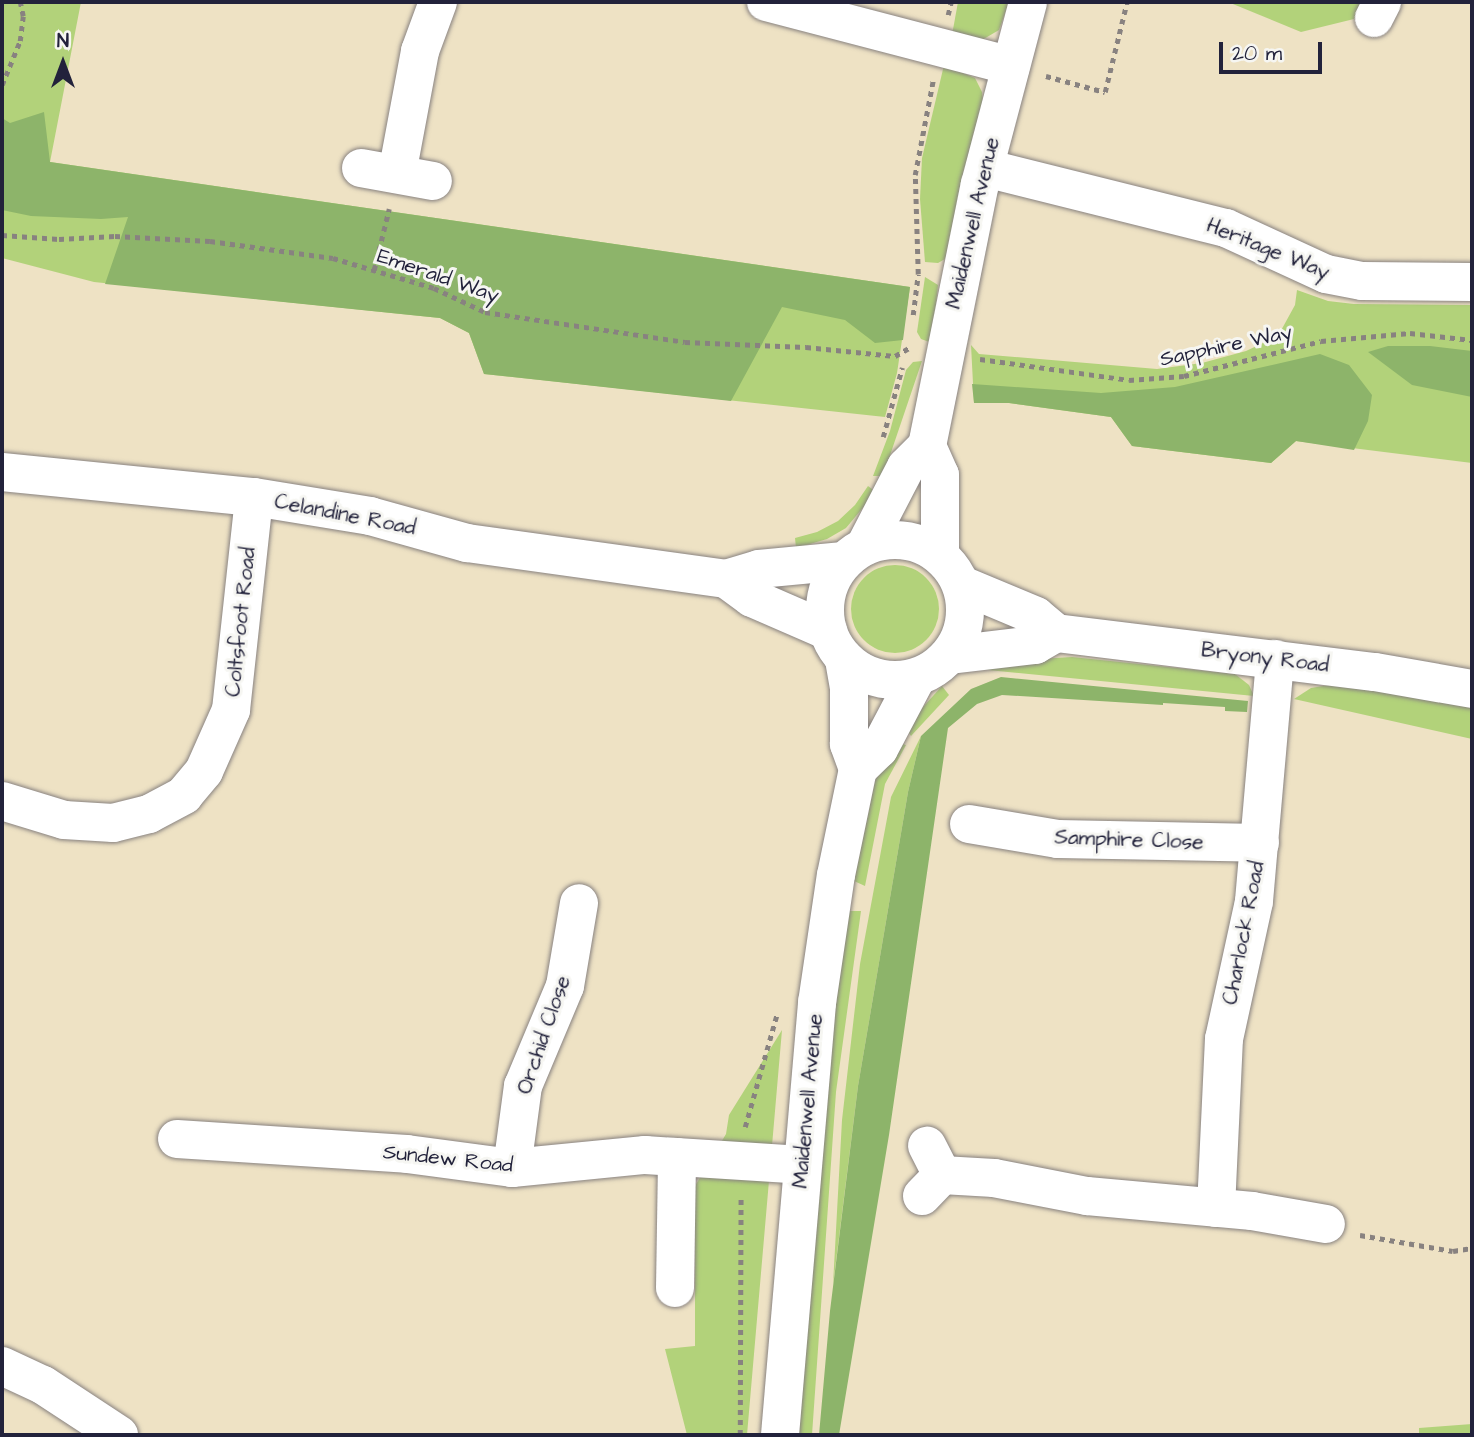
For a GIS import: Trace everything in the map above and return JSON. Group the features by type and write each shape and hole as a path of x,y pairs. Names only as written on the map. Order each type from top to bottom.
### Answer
{"street":[{"path":"397,174 420,51 438,2"},
{"path":"766,2 1011,66"},
{"name":"Maidenwell Avenue","path":"780,1435 819,986 836,875 858,769 849,744 849,688 824,613 826,594 906,467 927,446 985,167 1028,2"},
{"name":"Heritage Way","path":"985,167 1226,228 1326,274 1362,281 1472,282"},
{"path":"836,645 854,667 878,678 891,680 917,677 950,655 964,628 966,614 951,570 940,475 927,446"},
{"name":"Celandine Road","path":"2,472 254,497 370,516 467,543 726,579 759,569 854,553"},
{"name":"Coltsfoot Road","path":"2,801 64,820 113,823 149,814 184,795 204,771 231,710 254,497"},
{"path":"854,553 884,540 904,539 923,545 951,570"},
{"name":"Bryony Road","path":"951,570 1036,616 1056,633 1275,659 1472,689"},
{"name":"Celandine Road","path":"726,579 752,598 836,645"},
{"name":"Bryony Road","path":"950,655 1035,645 1056,633"},
{"name":"Charlock Road","path":"1216,1208 1224,1039 1250,923 1260,843 1275,659"},
{"path":"858,769 879,749 917,677"},
{"name":"Samphire Close","path":"987,838 1260,843"},
{"name":"Orchid Close","path":"512,1168 523,1086 565,986 579,903"},
{"name":"Sundew Road","path":"177,1139 407,1154 512,1168 645,1155 802,1165"},
{"path":"675,1288 677,1157"},
{"path":"930,1173 994,1178 1074,1194 1216,1208 1326,1224"},
{"path":"2,1366 43,1385 119,1435"}],"path":[{"path":"2,85 20,41 23,16 20,2"},
{"path":"911,325 918,274 913,201 916,160 951,2"},
{"path":"1011,66 1105,92 1126,2"},
{"path":"374,270 397,174"},
{"name":"Emerald Way","path":"2,234 59,239 115,236 210,240 333,258 434,288 485,312 685,342 806,347 895,356 907,347 944,354"},
{"name":"Sapphire Way","path":"944,354 1129,380 1184,376 1321,341 1410,333 1472,340"},
{"path":"907,347 909,338"},
{"path":"1326,1224 1344,1232 1441,1249 1472,1248"}],"green space":[{"path":"2,2 81,2 50,162 910,287 897,373 885,417 484,374 469,333 440,318 94,282 2,258"},
{"path":"958,2 1009,2 999,30 982,40 952,35"},
{"path":"1228,2 1361,2 1354,19 1301,32"},
{"path":"944,65 975,78 982,92 983,102 945,259 938,263 925,262 920,199 922,158"},
{"path":"44,112 50,162 910,287 903,340 875,343 845,320 782,307 731,401 484,374 469,333 440,318 105,284 128,217 101,219 31,216 2,210 2,118 10,123"},
{"path":"925,277 938,285 932,343 921,339 917,332"},
{"path":"1297,290 1328,301 1354,304 1472,305 1472,463 1296,441 1271,463 1132,446 1111,417 1009,403 974,403 971,345 979,354 1157,369 1202,363 1246,351 1278,336 1295,305"},
{"path":"1388,346 1430,346 1472,351 1472,397 1412,385 1368,352"},
{"path":"1320,354 1349,365 1372,395 1368,421 1354,450 1296,441 1271,463 1132,446 1111,417 1009,403 974,403 972,384 1101,393 1175,387"},
{"path":"922,361 883,476 873,476 890,431 906,370 913,362"},
{"path":"868,486 876,492 846,528 827,539 796,548 795,538 817,532 838,521 855,505"},
{"path":"895,565 920,572 932,584 939,609 932,634 920,646 895,653 870,646 858,634 851,609 858,584 870,572"},
{"path":"1072,657 1235,674 1249,685 1254,696 978,669 1023,660"},
{"path":"1001,677 1248,701 1247,712 1225,711 1225,707 1002,695 977,704 948,728 889,1135 839,1435 819,1435 830,1311 858,1086 908,792 921,736 971,689"},
{"path":"1329,685 1419,696 1472,706 1472,739 1294,699 1311,688"},
{"path":"942,686 949,695 911,736 905,727"},
{"path":"921,736 908,792 858,1086 833,1285 842,1120 860,964 891,797"},
{"path":"895,742 906,745 885,784 865,886 854,881 875,781"},
{"path":"849,911 861,911 836,1092 812,1435 799,1435 829,1053"},
{"path":"782,1030 747,1435 687,1435 665,1349 695,1346 695,1186 726,1134 729,1115"},
{"path":"1472,1424 1472,1435 1419,1435 1419,1428"}]}
